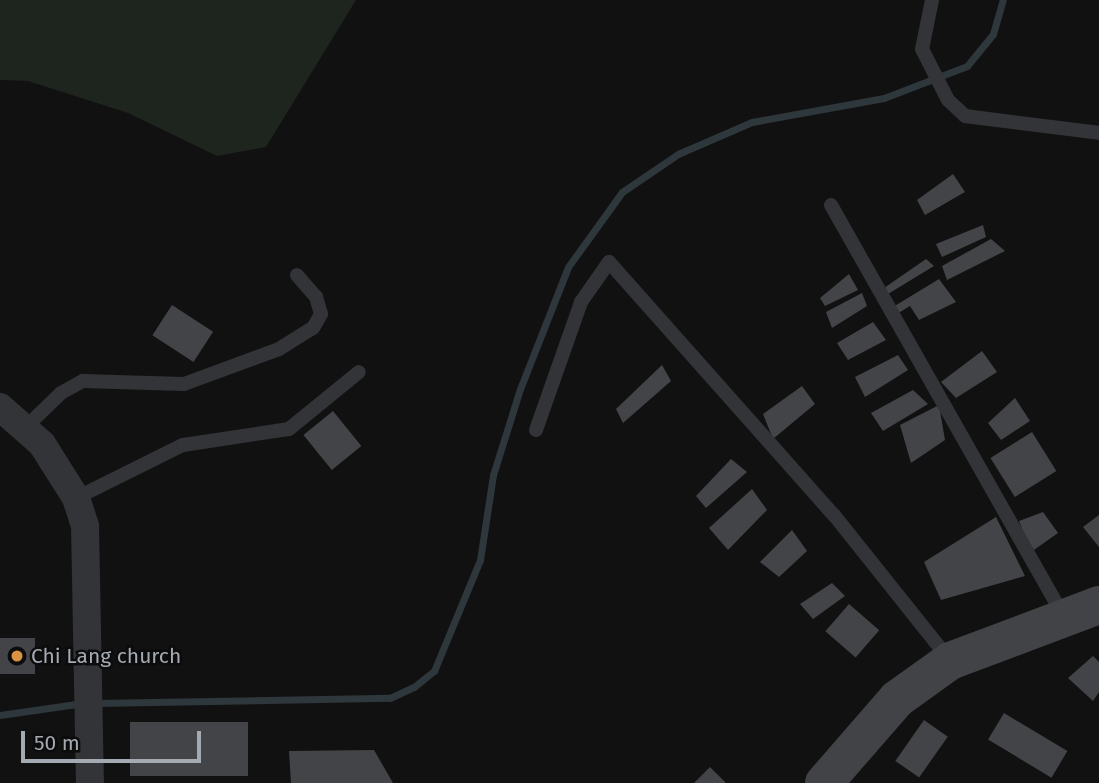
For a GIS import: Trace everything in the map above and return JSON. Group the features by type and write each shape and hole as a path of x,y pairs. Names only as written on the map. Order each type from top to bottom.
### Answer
{"main road":[{"path":"824,783 897,699 950,661 1063,615 1099,605"}],"street":[{"path":"0,407 27,426 76,498 85,526 90,664 90,783"}],"lane":[{"path":"932,0 922,49 948,100 965,116 1099,133"},
{"path":"831,205 1063,615"},
{"path":"536,430 581,302 609,262 834,515 950,661"},
{"path":"27,426 61,393 83,382 184,384 279,349 313,328 321,314 316,297 297,275"},
{"path":"76,498 183,445 289,429 359,372"}],"shaded area":[{"path":"0,0 356,0 266,147 217,156 128,113 28,81 0,80"}],"building":[{"path":"953,174 965,192 925,215 917,200"},
{"path":"983,225 986,237 942,257 936,244"},
{"path":"991,239 1005,251 947,280 942,266"},
{"path":"926,259 934,266 888,294 884,288"},
{"path":"849,274 858,290 825,306 820,298"},
{"path":"939,279 956,302 919,320 910,306 897,314 893,307"},
{"path":"862,293 867,306 832,328 826,312"},
{"path":"172,305 213,332 193,362 152,335"},
{"path":"873,322 886,340 848,360 837,343"},
{"path":"982,351 997,372 956,398 941,382"},
{"path":"898,355 908,370 865,397 855,377"},
{"path":"662,365 671,381 623,423 616,409"},
{"path":"802,386 815,404 773,439 763,414"},
{"path":"913,390 928,404 883,431 871,413"},
{"path":"1015,398 1030,421 1001,440 988,423"},
{"path":"939,405 945,440 911,463 900,425"},
{"path":"333,411 361,446 332,470 303,435"},
{"path":"1032,432 1056,471 1015,497 990,458"},
{"path":"731,459 747,472 706,508 696,496"},
{"path":"752,489 767,510 728,550 709,528"},
{"path":"1043,512 1058,533 1031,552 1019,521"},
{"path":"1099,515 1099,547 1083,527"},
{"path":"996,517 1025,576 941,600 924,562"},
{"path":"792,530 807,551 779,577 760,562"},
{"path":"832,583 845,596 813,619 800,604"},
{"path":"849,604 879,630 856,657 825,631"},
{"name":"Chi Lang church","path":"0,638 35,638 35,674 0,674"},
{"path":"1093,656 1099,662 1099,692 1093,701 1068,678"},
{"path":"1004,713 1067,751 1051,778 988,740"},
{"path":"924,720 948,737 919,778 895,761"},
{"path":"130,722 248,722 248,776 130,776"},
{"path":"374,750 393,783 291,783 289,751"},
{"path":"710,767 726,783 694,783"}],"waterway":[{"path":"95,703 390,698 414,687 434,671 480,560 493,475 520,389 568,267 622,192 678,154 752,122 884,98 967,66 993,34 1003,0"},
{"path":"0,715 83,703"}],"place":[{"name":"Chi Lang church","path":"17,656"}]}
